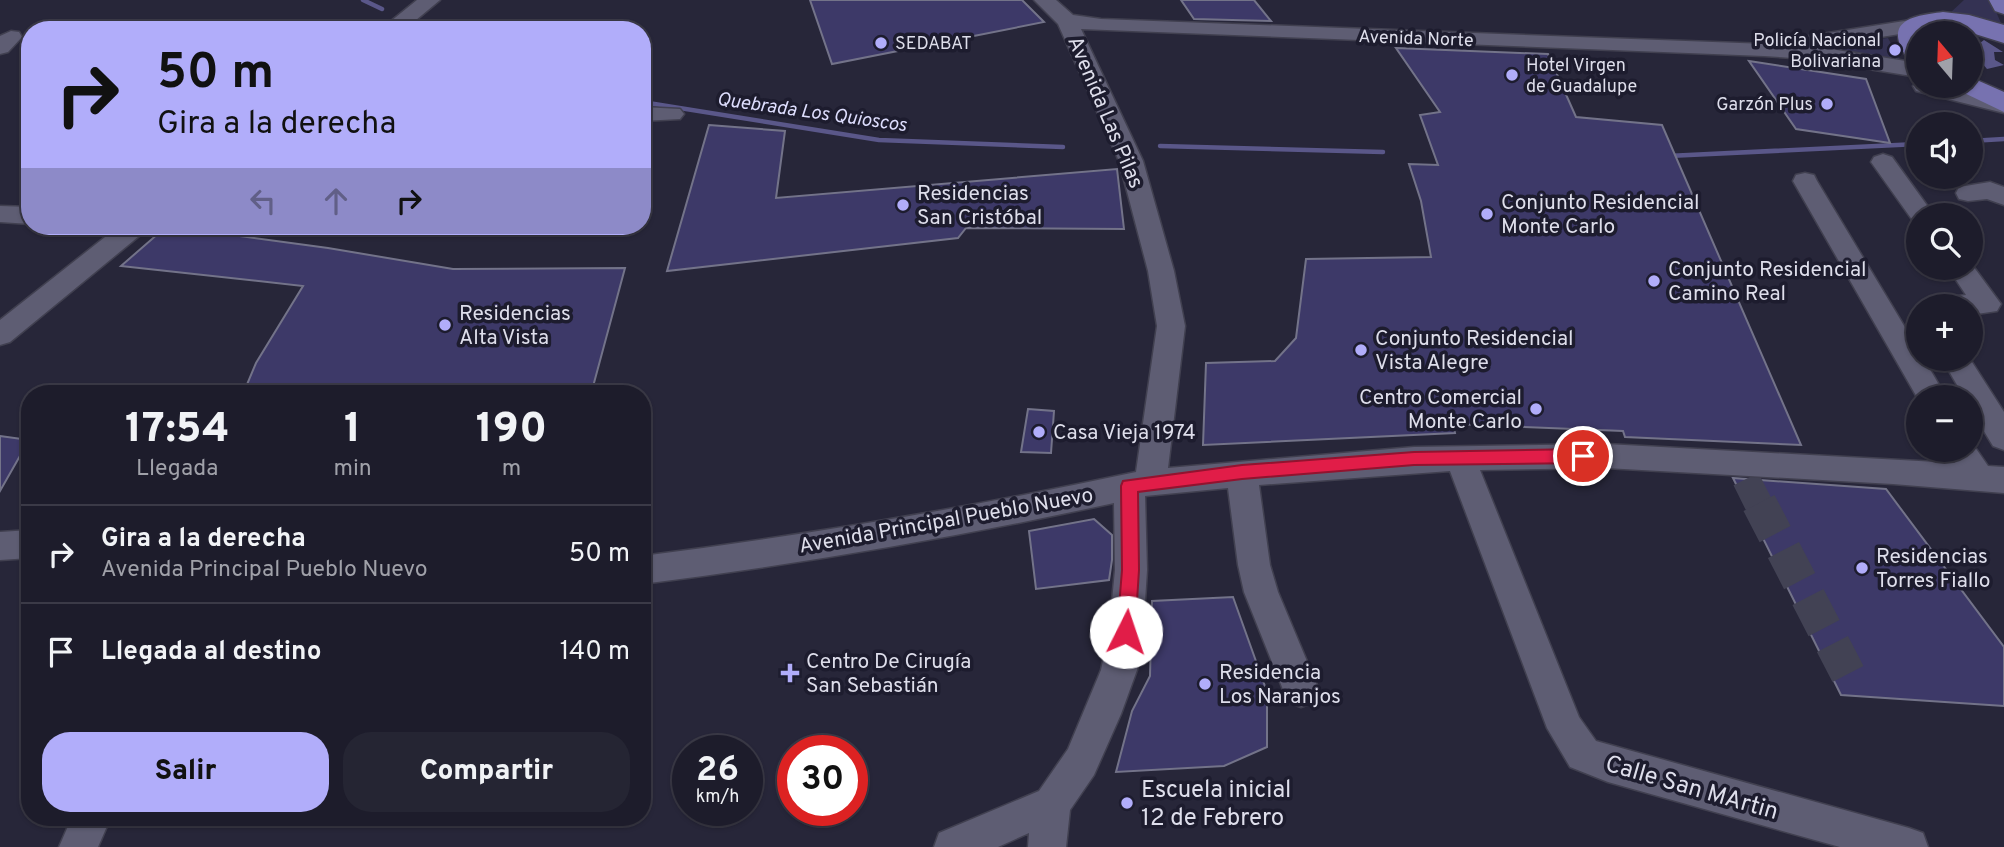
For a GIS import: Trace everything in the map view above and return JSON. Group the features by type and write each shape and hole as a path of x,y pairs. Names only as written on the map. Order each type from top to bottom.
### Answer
{"main road":[{"path":"1924,21 1949,0"},
{"path":"2001,0 2004,6"},
{"path":"1983,28 2004,35"},
{"path":"1983,82 2004,84"},
{"path":"1983,93 2004,105"}],"street":[{"path":"380,21 408,0"},
{"path":"402,21 430,0"},
{"name":"Avenida Las Pilas","path":"1044,0 1068,21 1131,161 1161,271 1171,326 1165,385 1140,484 1126,632 1119,670 1104,714 1081,762 1052,804"},
{"name":"Avenida Norte","path":"1068,21 1101,25 1340,36 1765,49 1807,52 1906,68"},
{"name":"Avenida Norte","path":"1765,49 1906,26"},
{"path":"1765,49 1906,81"},
{"path":"1975,98 2004,105"},
{"path":"651,114 672,114"},
{"path":"1884,162 1913,203"},
{"path":"1805,181 1925,385"},
{"path":"1968,192 1990,190 2004,197"},
{"path":"0,214 21,215"},
{"path":"0,314 114,235"},
{"path":"0,335 117,235"},
{"path":"1973,280 1996,304"},
{"path":"1968,371 1992,396 2004,438"},
{"name":"Avenida Principal Pueblo Nuevo","path":"651,568 736,558 999,515 1140,484 1242,472 1460,457 1606,456 1742,472 1893,471 1992,479"},
{"name":"Calle San MArtin","path":"1460,457 1565,728 1583,754 1634,772 1909,847"},
{"path":"1975,462 1992,479"},
{"path":"1242,472 1254,565 1261,592 1301,690"},
{"path":"0,546 21,545"},
{"path":"953,847 1052,804"},
{"path":"1047,847 1052,804"},
{"path":"78,847 88,826"}],"shaded area":[{"path":"1964,0 1991,0 2004,30 1983,24 1983,21 1949,14"},
{"path":"1888,38 1902,64 1821,49 1819,46"},
{"path":"1984,40 2003,52 1994,52 1995,60 2004,65 1987,69 1983,64"}],"building":[{"name":"SEDABAT","path":"810,0 1022,0 1044,22 832,64"},
{"path":"1181,0 1254,0 1271,21 1194,19"},
{"path":"1396,48 1548,54 1576,117 1662,125 1801,445 1625,437 1623,431 1453,424 1455,433 1203,445 1206,363 1275,361 1296,338 1306,259 1431,257 1421,201 1409,164 1438,165 1420,115 1440,112"},
{"name":"Garzón Plus","path":"1749,61 1866,79 1890,143 1796,129"},
{"name":"Residencias San Cristóbal","path":"709,125 785,131 776,198 1117,169 1124,229 966,228 958,238 667,271"},
{"name":"Residencias Alta Vista","path":"157,235 233,235 453,269 625,268 593,385 247,385 256,363 303,286 121,266"},
{"name":"Casa Vieja 1974","path":"1028,409 1054,411 1051,453 1021,452"},
{"path":"0,436 21,439 21,454 0,491"},
{"name":"Residencias Torres Fiallo","path":"1733,478 1886,489 2004,647 2004,706 1841,695"},
{"path":"1094,519 1112,535 1109,580 1036,589 1029,531"},
{"name":"Residencia Los Naranjos","path":"1233,597 1267,692 1267,747 1224,766 1116,772 1132,711 1150,676 1152,601"}],"waterway":[{"name":"Quebrada Los Quioscos","path":"363,0 382,9"},
{"name":"Quebrada Los Quioscos","path":"651,103 879,140 1063,147"},
{"name":"Quebrada Los Quioscos","path":"1983,140 2004,139"},
{"name":"Quebrada Los Quioscos","path":"1668,156 1906,145"},
{"name":"Quebrada Los Quioscos","path":"1160,146 1383,152"}],"tunnel":[{"path":"1746,479 1759,505"},
{"path":"1759,503 1848,674"}],"place":[{"name":"SEDABAT","path":"881,43"},
{"name":"Policía Nacional Bolivariana","path":"1895,50"},
{"name":"Hotel Virgen de Guadalupe","path":"1512,75"},
{"name":"Garzón Plus","path":"1827,104"},
{"name":"Residencias San Cristóbal","path":"903,205"},
{"name":"Conjunto Residencial Monte Carlo","path":"1487,214"},
{"name":"Conjunto Residencial Camino Real","path":"1654,281"},
{"name":"Residencias Alta Vista","path":"445,325"},
{"name":"Conjunto Residencial Vista Alegre","path":"1361,350"},
{"name":"Centro Comercial Monte Carlo","path":"1536,409"},
{"name":"Casa Vieja 1974","path":"1039,432"},
{"name":"Residencias Torres Fiallo","path":"1862,568"},
{"name":"Centro De Cirugía San Sebastián","path":"790,673"},
{"name":"Residencia Los Naranjos","path":"1205,684"},
{"name":"Escuela inicial 12 de Febrero","path":"1127,803"}],"route":[{"path":"1126,632 1130,570 1129,486 1242,472 1414,459 1583,456"}]}
